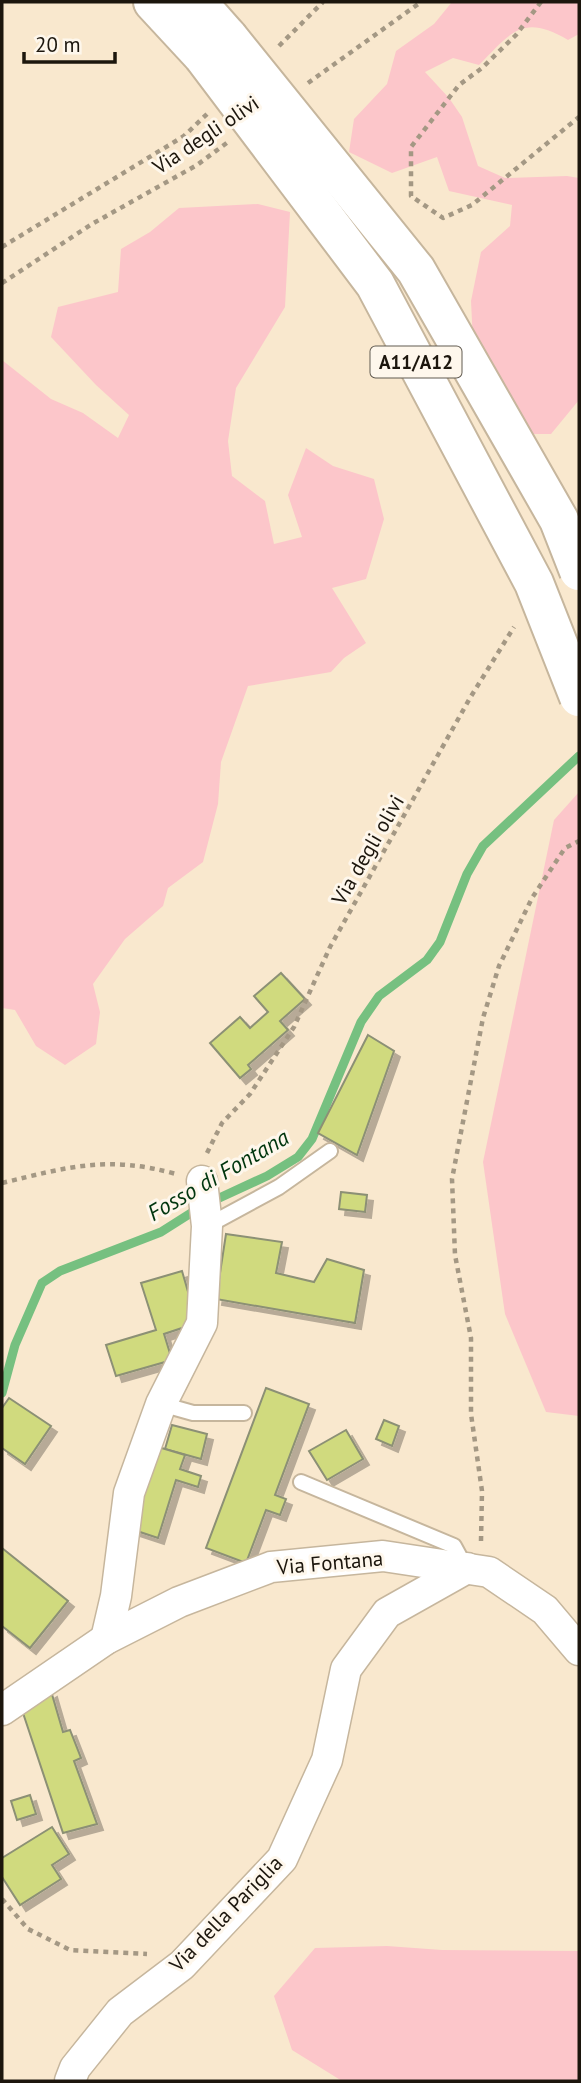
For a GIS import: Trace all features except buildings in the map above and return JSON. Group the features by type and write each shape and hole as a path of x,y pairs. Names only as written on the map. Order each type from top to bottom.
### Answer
{"highway":[{"name":"A11/A12","path":"153,2 215,47 416,270 559,520 579,571"},
{"name":"A11/A12","path":"197,2 215,47 375,284 534,583 579,697"}],"street":[{"path":"106,1639 116,1596 128,1493 161,1404 202,1323 208,1224 203,1186"},
{"name":"Via Fontana","path":"2,1710 106,1639 179,1602 271,1567 383,1556 478,1570 545,1610 579,1650"},
{"name":"Via della Pariglia","path":"70,2081 75,2068 120,2012 182,1965 282,1859 327,1760 346,1669 387,1613 478,1570"}],"lane":[{"path":"208,1224 279,1187 330,1151"},
{"path":"161,1404 193,1413 244,1413"},
{"path":"301,1482 454,1546 478,1570"}],"path":[{"path":"270,54 323,2"},
{"path":"301,88 421,2"},
{"path":"541,2 516,35 482,68 459,85 411,147 411,196 443,218 472,205 579,117"},
{"path":"2,247 184,136 213,109"},
{"name":"Via degli olivi","path":"2,283 92,224 197,165 239,134"},
{"name":"Via degli olivi","path":"203,1186 200,1167 222,1123 250,1094 294,1027 330,947 470,698 520,618"},
{"path":"478,1570 482,1490 471,1414 471,1338 455,1255 452,1179 484,1018 499,966 532,898 565,848 579,841"},
{"path":"2,1183 98,1162 149,1166 203,1186"},
{"path":"2,1899 28,1929 70,1950 163,1954 197,1949"}],"shaded area":[{"path":"452,2 579,2 579,34 568,40 539,28 518,30 479,65 453,58 425,72 462,117 478,166 505,178 579,178 579,400 551,434 522,434 473,342 471,301 481,252 510,226 512,205 449,191 437,157 392,173 349,152 354,119 387,84 396,51 434,24"},
{"path":"258,204 290,212 285,307 236,388 228,441 232,476 265,501 274,544 302,537 288,495 306,448 333,466 374,479 384,519 366,579 332,588 366,643 344,658 331,672 248,686 221,762 218,804 203,862 168,888 163,906 125,939 93,984 100,1012 96,1044 65,1065 36,1046 15,1010 2,1008 2,360 51,399 83,413 118,438 129,415 96,385 51,337 58,307 118,292 121,249 150,232 179,208"},
{"path":"579,792 579,1416 546,1412 505,1314 483,1162 554,820"},
{"path":"387,1946 442,1950 579,1951 579,2081 342,2081 292,2050 274,1996 315,1948"}],"waterway":[{"name":"Fosso di Fontana","path":"2,1393 15,1345 42,1283 60,1271 161,1232 202,1206 267,1176 298,1157 312,1139 361,1022 379,996 427,960 440,942 467,874 483,846 579,756"}]}
